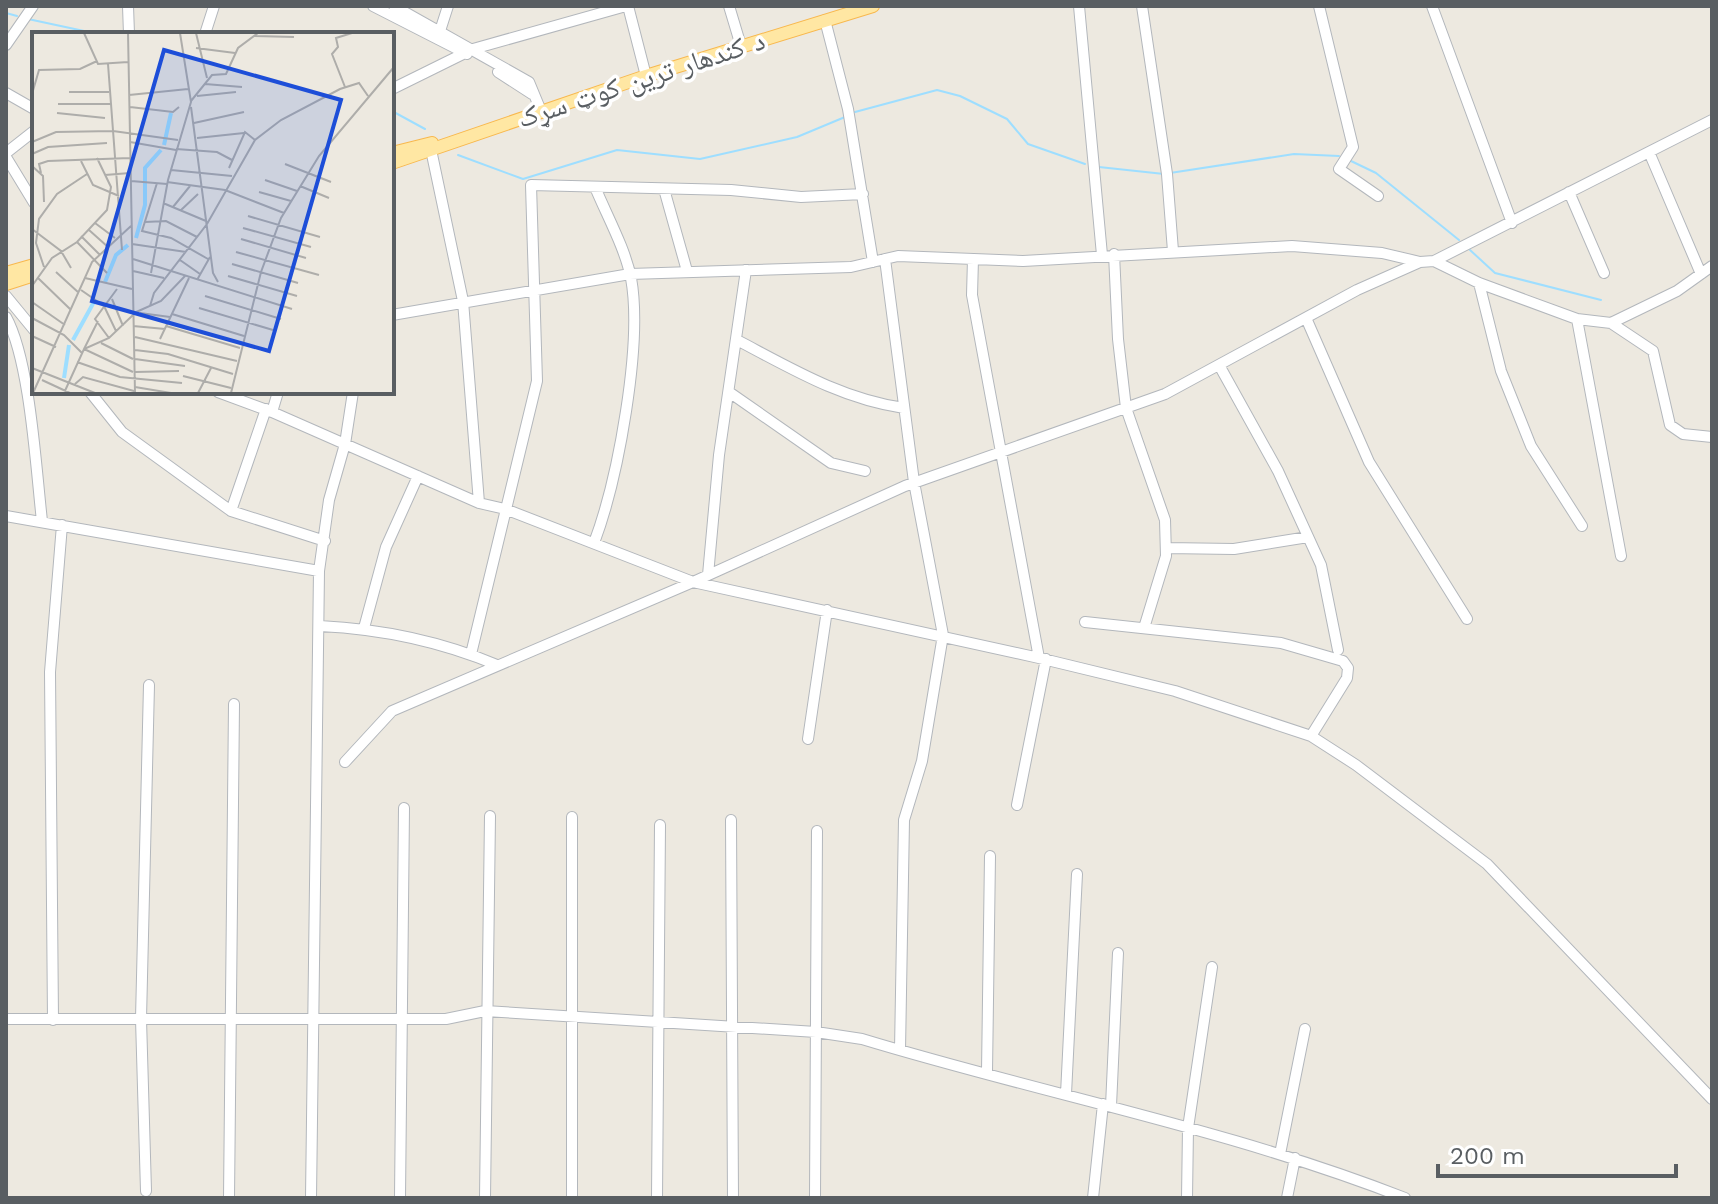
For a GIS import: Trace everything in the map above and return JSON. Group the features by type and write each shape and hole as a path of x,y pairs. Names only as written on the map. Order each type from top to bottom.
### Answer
{"main road":[{"name":"د کندهار ترين کوټ سړک","path":"394,153 455,139 873,6"},
{"name":"د کندهار ترين کوټ سړک","path":"394,162 430,146"},
{"path":"6,273 32,266"},
{"path":"6,284 32,276"}],"street":[{"path":"6,45 33,6"},
{"path":"128,6 129,32"},
{"path":"206,32 214,6"},
{"path":"373,6 469,51"},
{"path":"394,6 440,31 532,94 541,111"},
{"path":"440,31 448,6"},
{"path":"394,88 469,51 627,6 646,76"},
{"path":"729,6 741,46"},
{"path":"1079,6 1102,255"},
{"path":"1142,6 1165,159 1173,251"},
{"path":"1319,6 1353,147 1339,169 1378,196"},
{"path":"1432,6 1512,223"},
{"path":"825,20 848,109 873,262"},
{"path":"6,93 32,108"},
{"path":"394,315 630,274 851,267 898,256 1023,261 1292,246 1382,253 1420,262 1434,261 1712,120"},
{"path":"32,133 6,155 32,200"},
{"path":"430,146 463,301 479,503"},
{"path":"1649,152 1701,274"},
{"path":"471,654 537,381 531,185 801,197 863,194"},
{"path":"594,543 611,498 637,319 630,274 595,187"},
{"path":"664,189 687,271"},
{"path":"1569,192 1604,273"},
{"path":"1114,254 1118,339 1126,408 1165,520 1166,548 1144,628"},
{"path":"885,259 914,482 933,568 943,635 922,761 904,820 900,1050"},
{"path":"973,259 972,295 1043,658 1017,805"},
{"path":"1434,261 1479,283 1577,319 1611,323 1653,351 1670,425 1683,434 1712,437"},
{"path":"345,762 392,711 693,582 914,482 1165,394 1306,318 1420,262"},
{"path":"1611,323 1677,291 1712,266"},
{"path":"708,575 746,270"},
{"path":"1479,283 1501,371 1531,446 1582,526"},
{"path":"6,296 32,328"},
{"path":"6,317 14,331 22,376 42,521"},
{"path":"1306,318 1369,462 1467,619"},
{"path":"1577,319 1621,556"},
{"path":"737,340 867,403 904,408"},
{"path":"1219,365 1278,471 1321,565 1338,650"},
{"path":"729,392 831,463 865,471"},
{"path":"92,394 122,432 231,511 325,541"},
{"path":"223,394 479,503 505,509 693,582 1043,658 1175,691 1311,736 1356,765 1487,864 1712,1099"},
{"path":"231,511 277,394"},
{"path":"311,1198 319,571 329,500 345,444 353,394"},
{"path":"364,628 386,547 418,476"},
{"path":"6,516 319,571"},
{"path":"53,1020 50,672 62,525"},
{"path":"1166,548 1234,549 1308,537"},
{"path":"808,739 827,610"},
{"path":"1085,622 1200,637 1281,643 1343,661 1348,668 1347,678 1311,736"},
{"path":"320,626 364,628 412,637 497,665"},
{"path":"146,1191 141,1019 149,685"},
{"path":"229,1198 234,704"},
{"path":"400,1198 404,808"},
{"path":"485,1198 485,1011 490,816"},
{"path":"572,817 572,1198"},
{"path":"731,820 733,1198"},
{"path":"657,1198 660,825"},
{"path":"815,1198 817,831"},
{"path":"987,1072 990,856"},
{"path":"1066,1094 1077,874"},
{"path":"1093,1198 1107,1105 1118,953"},
{"path":"1187,1198 1188,1128 1212,967"},
{"path":"6,1019 400,1020 446,1019 485,1011 816,1032 862,1039 1107,1105 1295,1158 1405,1198"},
{"path":"1280,1154 1305,1029"},
{"path":"1287,1198 1295,1158"}],"waterway":[{"path":"6,13 17,16"},
{"path":"28,19 89,32"},
{"path":"855,112 937,90 960,96 1007,119 1028,144 1085,164"},
{"path":"394,112 425,129"},
{"path":"458,155 523,179 617,150 700,159 797,137 845,117"},
{"path":"1170,173 1294,154 1339,156"},
{"path":"1351,161 1376,173 1459,240"},
{"path":"1099,167 1164,174"},
{"path":"1470,250 1495,273 1601,300"}]}
